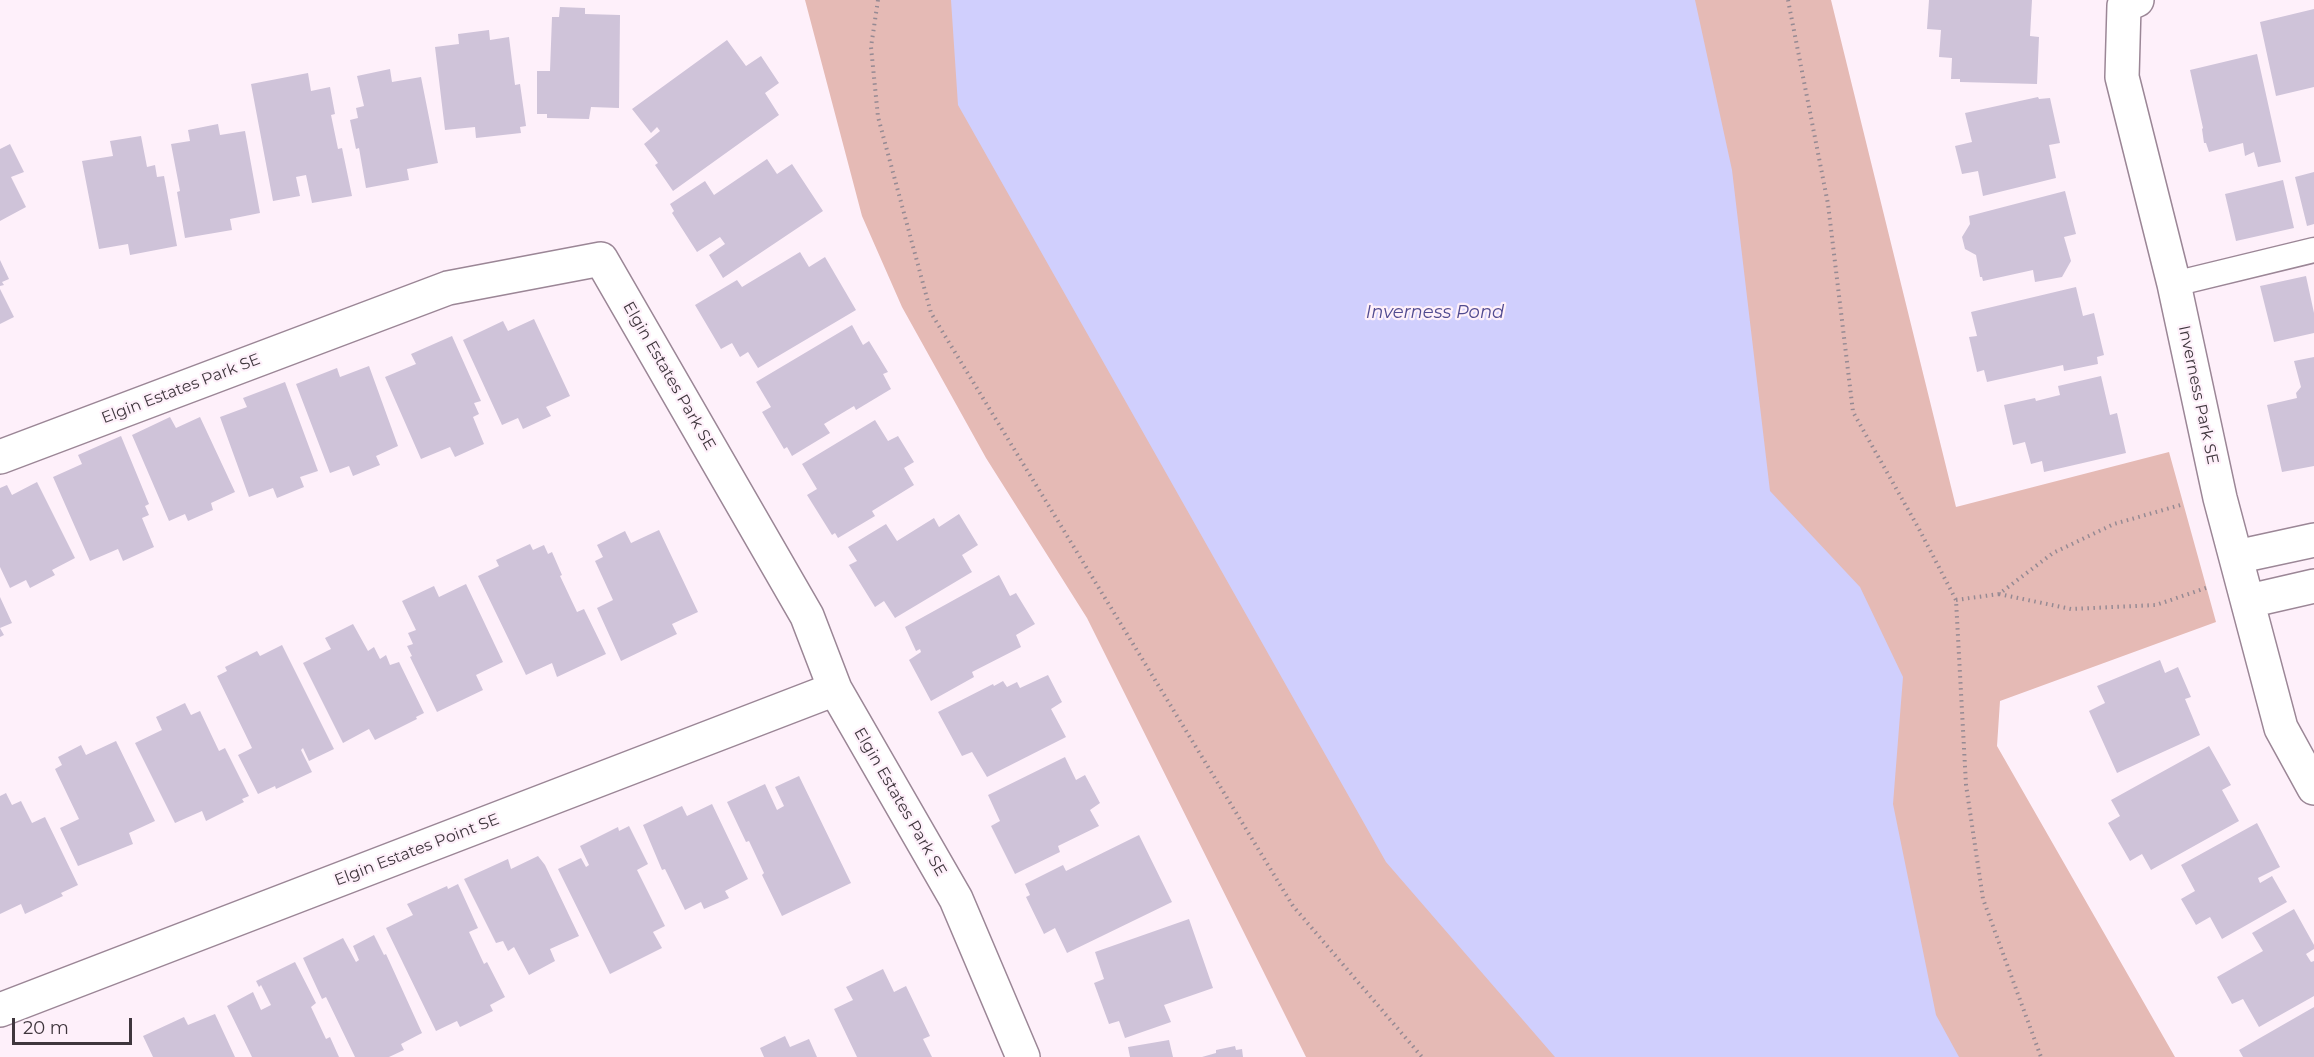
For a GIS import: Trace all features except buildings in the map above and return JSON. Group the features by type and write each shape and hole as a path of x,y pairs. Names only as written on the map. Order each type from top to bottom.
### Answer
{"street":[{"name":"Inverness Park SE","path":"2137,0 2124,6 2122,77 2174,284 2220,498 2281,728 2314,788"},
{"name":"Elgin Estates Park SE","path":"0,457 448,288 602,259 807,616 835,689 956,899 1023,1057"},
{"path":"2242,578 2314,540"},
{"path":"2242,578 2314,586"},
{"name":"Elgin Estates Point SE","path":"0,1010 835,689"}],"lane":[{"path":"2174,284 2314,250"}],"path":[{"path":"878,0 871,47 878,117 931,313 1293,906 1422,1057"},
{"path":"1788,0 1828,204 1853,412 1956,600 1966,785 1983,899 2042,1057"},
{"path":"1999,594 2053,553 2114,524 2171,506 2220,498"},
{"path":"1956,600 1999,594 2071,609 2156,605 2242,578"}],"shaded area":[{"name":"Inverness Pond","path":"805,0 1831,0 1956,507 2169,452 2216,622 2000,701 1997,746 2175,1057 1306,1057 1087,618 986,458 902,307 862,216"}],"water":[{"name":"Inverness Pond","path":"951,0 1695,0 1732,170 1770,491 1860,587 1903,677 1893,804 1936,1015 1959,1057 1555,1057 1386,862 958,105"}]}
